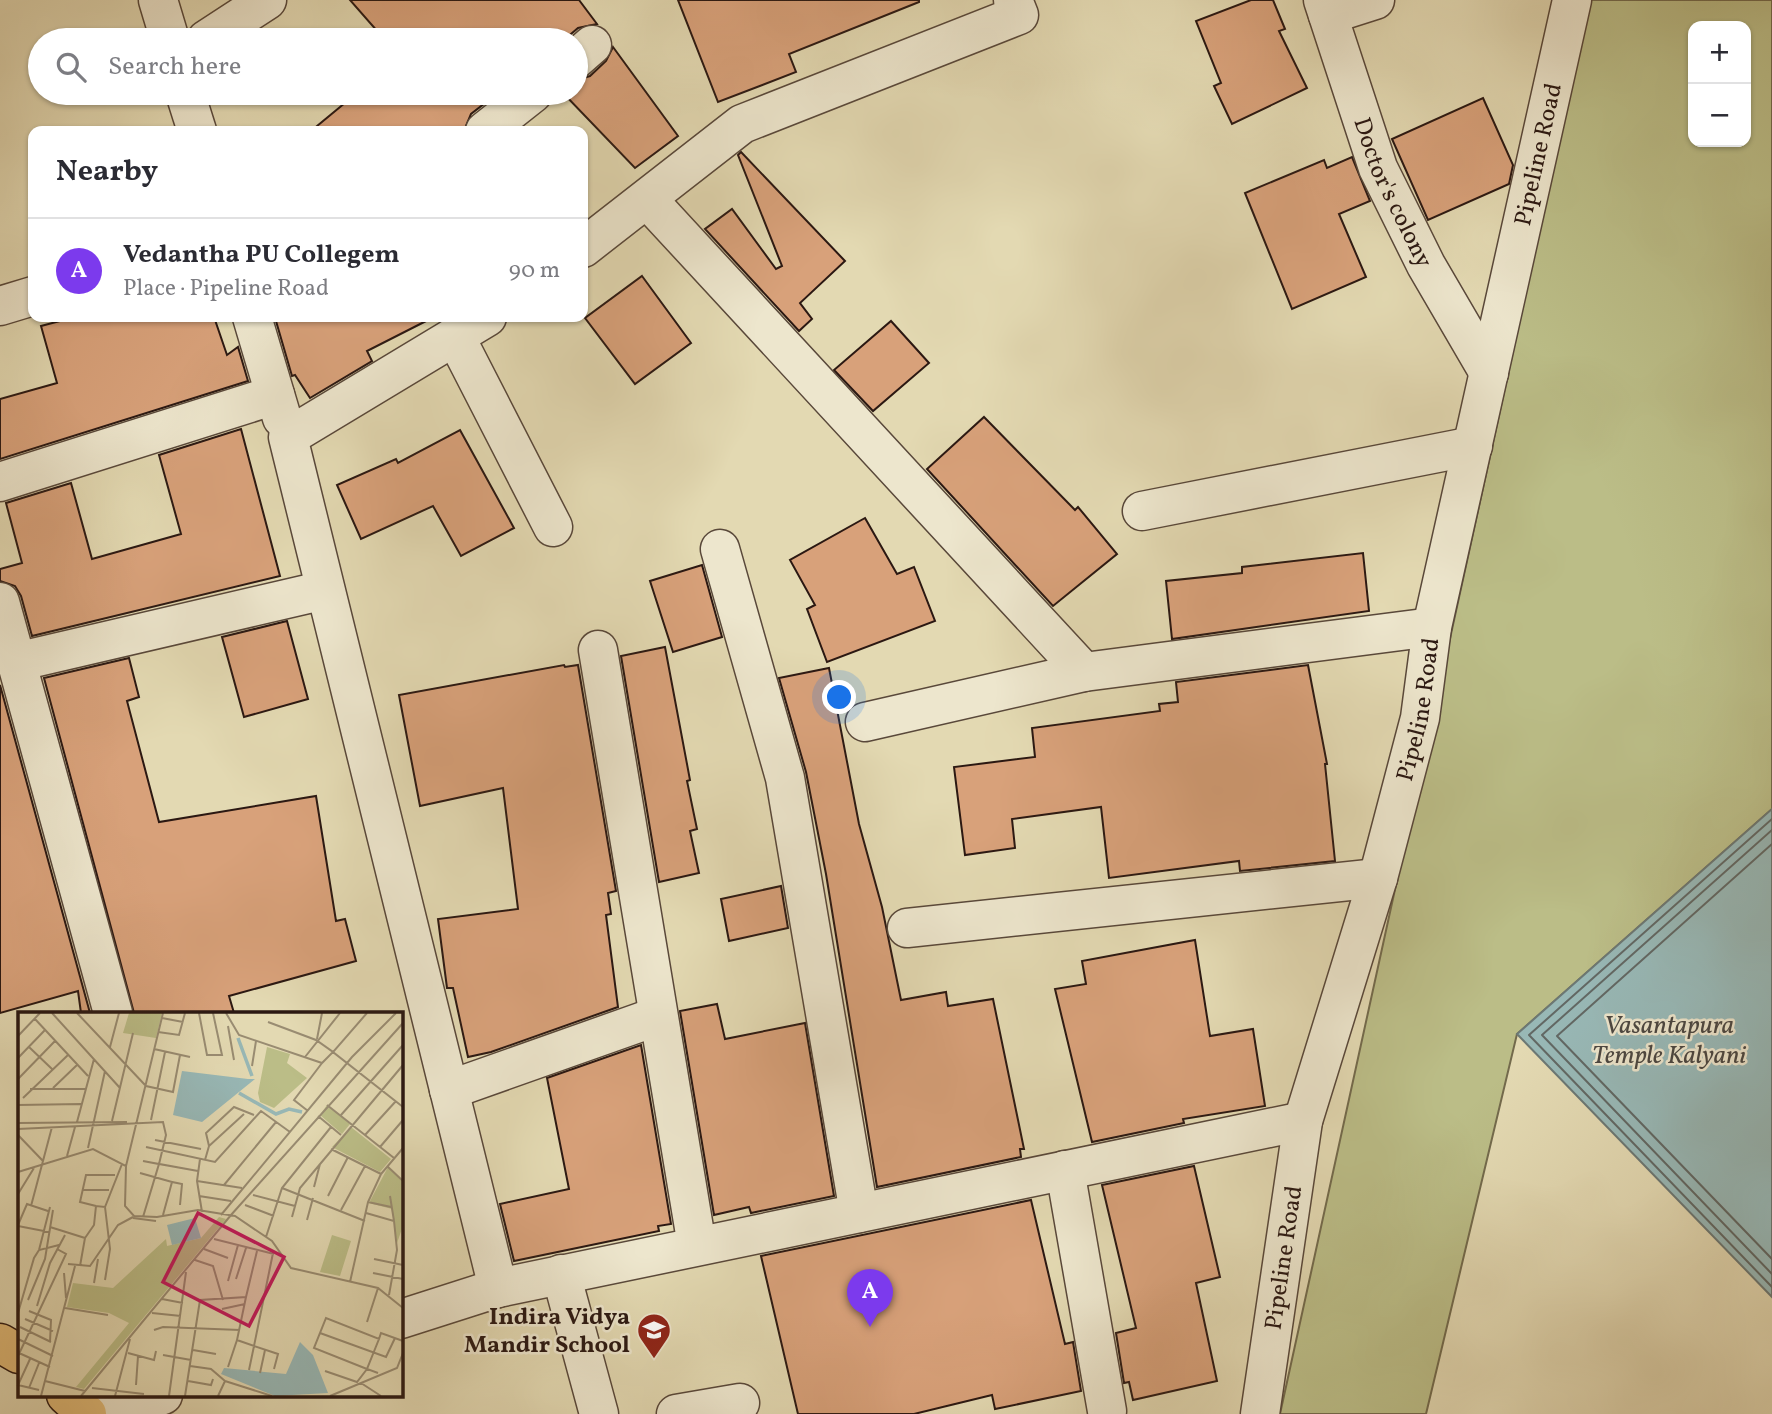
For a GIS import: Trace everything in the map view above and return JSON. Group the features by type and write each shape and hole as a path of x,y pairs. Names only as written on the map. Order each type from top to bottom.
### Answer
{"main road":[{"path":"0,1343 18,1353"},
{"path":"67,1396 87,1414"}],"street":[{"path":"158,0 166,28"},
{"path":"224,28 267,0"},
{"path":"588,244 742,124 1019,15 1013,0"},
{"path":"1326,8 1375,0"},
{"name":"Pipeline Road","path":"1261,1414 1303,1121 1378,878 1420,718 1432,627 1572,0"},
{"name":"Doctor's colony","path":"1326,8 1378,168 1426,265 1489,373"},
{"path":"189,105 196,126"},
{"path":"491,126 518,105"},
{"path":"648,200 1084,672"},
{"path":"0,306 28,298"},
{"path":"254,322 288,437 498,1288"},
{"path":"288,437 479,322"},
{"path":"455,336 553,527"},
{"path":"0,482 275,395"},
{"path":"1142,511 1473,446"},
{"path":"720,549 785,778 859,1213"},
{"path":"16,662 325,590"},
{"path":"0,602 113,1012"},
{"path":"865,722 1084,672 1432,627"},
{"path":"598,650 697,1246"},
{"path":"907,928 1378,878"},
{"path":"449,1090 659,1016"},
{"path":"402,1319 498,1288 561,1274 1303,1121"},
{"path":"1065,1170 1107,1411"},
{"path":"561,1274 599,1414"},
{"path":"106,1414 160,1396"},
{"path":"676,1414 740,1403"}],"green space":[{"path":"1590,0 1772,0 1772,809 1517,1034 1426,1414 1280,1414"}],"water":[{"name":"Vasantapura Temple Kalyani","path":"1772,809 1772,1297 1517,1034"}],"building":[{"path":"350,0 579,0 597,24 578,28 374,28"},
{"path":"678,0 919,2 789,54 796,72 718,102"},
{"path":"1251,0 1273,0 1285,29 1279,31 1307,88 1232,124 1214,86 1221,83 1196,21"},
{"path":"613,47 678,136 635,168 575,105 588,105 588,77 606,61"},
{"path":"1483,98 1513,165 1509,184 1428,220 1392,139"},
{"path":"342,105 483,105 471,114 466,126 317,126"},
{"path":"741,152 845,261 800,303 812,319 799,331 705,229 732,209 776,269 782,266 738,155"},
{"path":"1352,157 1370,201 1339,214 1366,277 1292,309 1245,193 1324,160 1327,168"},
{"path":"642,276 691,343 635,384 588,322 588,316"},
{"path":"891,321 929,363 873,411 834,370"},
{"path":"56,322 216,322 227,355 238,347 248,381 0,459 0,399 57,383 41,326"},
{"path":"276,322 424,322 367,351 372,361 310,398 295,375 292,376"},
{"path":"984,417 1075,510 1078,507 1117,554 1053,606 927,469"},
{"path":"241,429 280,576 32,636 21,596 15,586 0,581 0,569 22,563 6,503 71,483 92,559 181,534 159,455"},
{"path":"460,430 514,528 461,556 433,506 361,539 337,485 396,459 398,463"},
{"path":"865,518 897,574 914,567 935,621 827,662 807,609 815,605 790,560"},
{"path":"1363,553 1369,611 1172,639 1166,581 1242,573 1242,567"},
{"path":"702,565 722,637 673,652 650,581"},
{"path":"287,621 308,699 244,717 222,637"},
{"path":"665,647 690,780 687,781 697,829 690,831 699,873 659,882 621,656"},
{"path":"129,658 139,697 127,701 159,822 316,796 336,921 345,919 356,961 229,996 234,1012 134,1012 44,678"},
{"path":"564,665 578,665 616,891 608,893 611,914 606,915 618,1007 491,1052 468,1057 453,988 447,988 438,919 518,909 503,788 420,806 399,695"},
{"path":"1308,665 1327,764 1335,861 1240,871 1239,861 1109,878 1101,807 1012,819 1015,848 965,855 954,767 1035,757 1032,728 1160,711 1159,704 1178,702 1176,682"},
{"path":"829,668 859,824 882,907 901,1000 946,992 948,1006 993,999 1024,1149 1020,1149 1021,1157 877,1187 826,874 806,772 779,678"},
{"path":"0,685 90,1012 81,1012 78,991 0,1013"},
{"path":"781,886 788,928 729,941 721,899"},
{"path":"1195,940 1210,1036 1253,1029 1265,1106 1183,1119 1184,1123 1092,1142 1055,989 1086,984 1082,961"},
{"path":"717,1004 725,1039 805,1023 834,1196 751,1213 749,1207 714,1215 680,1011"},
{"path":"641,1045 671,1224 658,1226 659,1231 514,1261 500,1204 569,1189 547,1078"},
{"path":"1194,1166 1220,1277 1196,1283 1217,1381 1133,1400 1129,1382 1124,1383 1116,1333 1136,1328 1102,1185"},
{"path":"1031,1200 1065,1344 1073,1342 1081,1391 995,1409 992,1395 914,1414 798,1414 761,1256"}],"place":[{"name":"Vedantha PU Collegem","path":"870,1327"},
{"name":"Indira Vidya Mandir School","path":"654,1360"}]}
